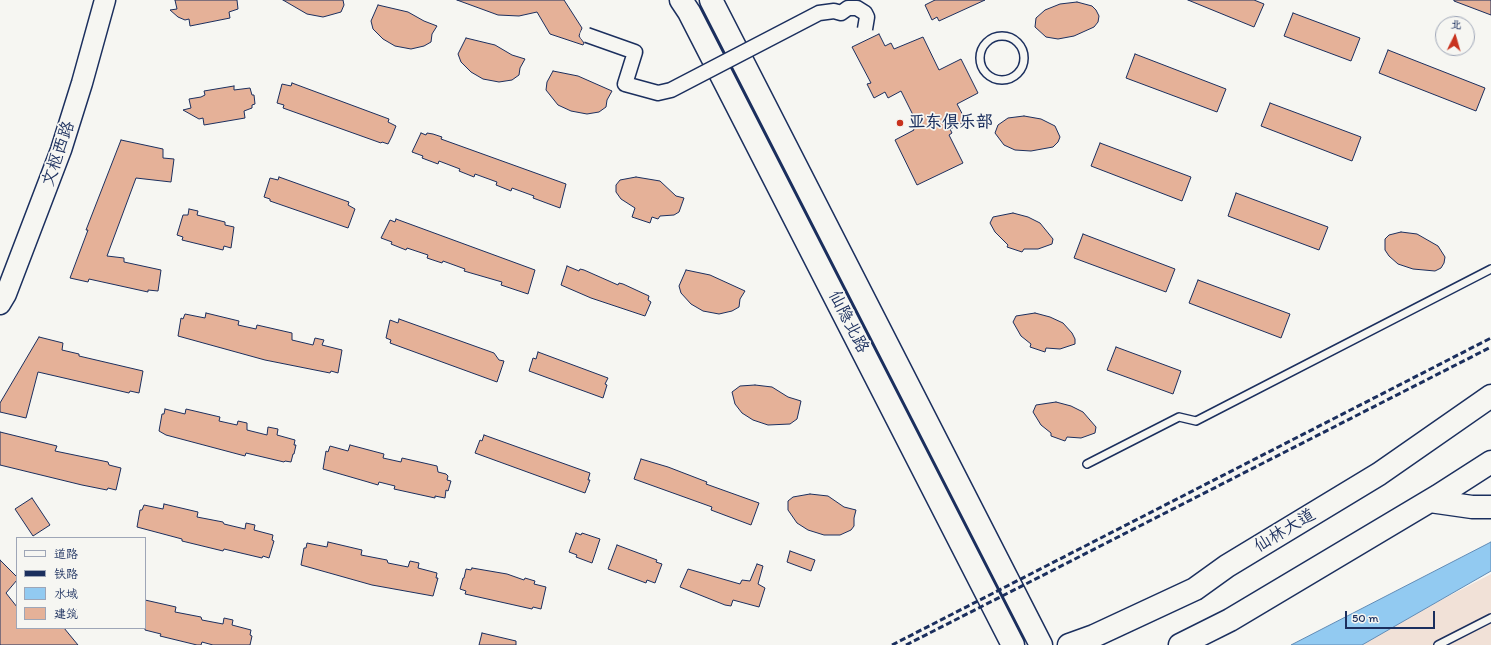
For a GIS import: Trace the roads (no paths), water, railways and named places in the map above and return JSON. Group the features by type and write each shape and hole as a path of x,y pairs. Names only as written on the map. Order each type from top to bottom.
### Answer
{"main road":[{"name":"仙隐北路","path":"681,0 689,12 1013,645"},
{"name":"仙隐北路","path":"711,0 1041,645"},
{"name":"仙林大道","path":"1069,645 1108,636 1195,589 1227,566 1379,474 1491,396"},
{"path":"1180,645 1230,620 1430,501 1491,462"},
{"path":"1430,501 1472,507 1491,507"}],"street":[{"name":"文枢西路","path":"0,304 6,294 61,150 82,83 105,0"},
{"path":"587,36 636,52 625,84 658,93 671,90 819,12 834,11 841,13 848,8 857,8 865,13 867,17 865,29"}],"lane":[{"path":"1006,36 1012,38 1021,46 1024,52 1024,65 1017,75 1005,80 999,80 987,75 983,70 980,58 981,51 988,41 993,38 1006,36"},
{"path":"1087,464 1179,417 1196,421 1491,269"},
{"path":"1438,645 1491,618"}],"water":[{"path":"1491,542 1491,571 1362,645 1291,645"}],"railway":[{"path":"892,645 1491,338"},
{"path":"906,645 1491,347"}],"place":[{"name":"亚东俱乐部","path":"900,123"}]}
